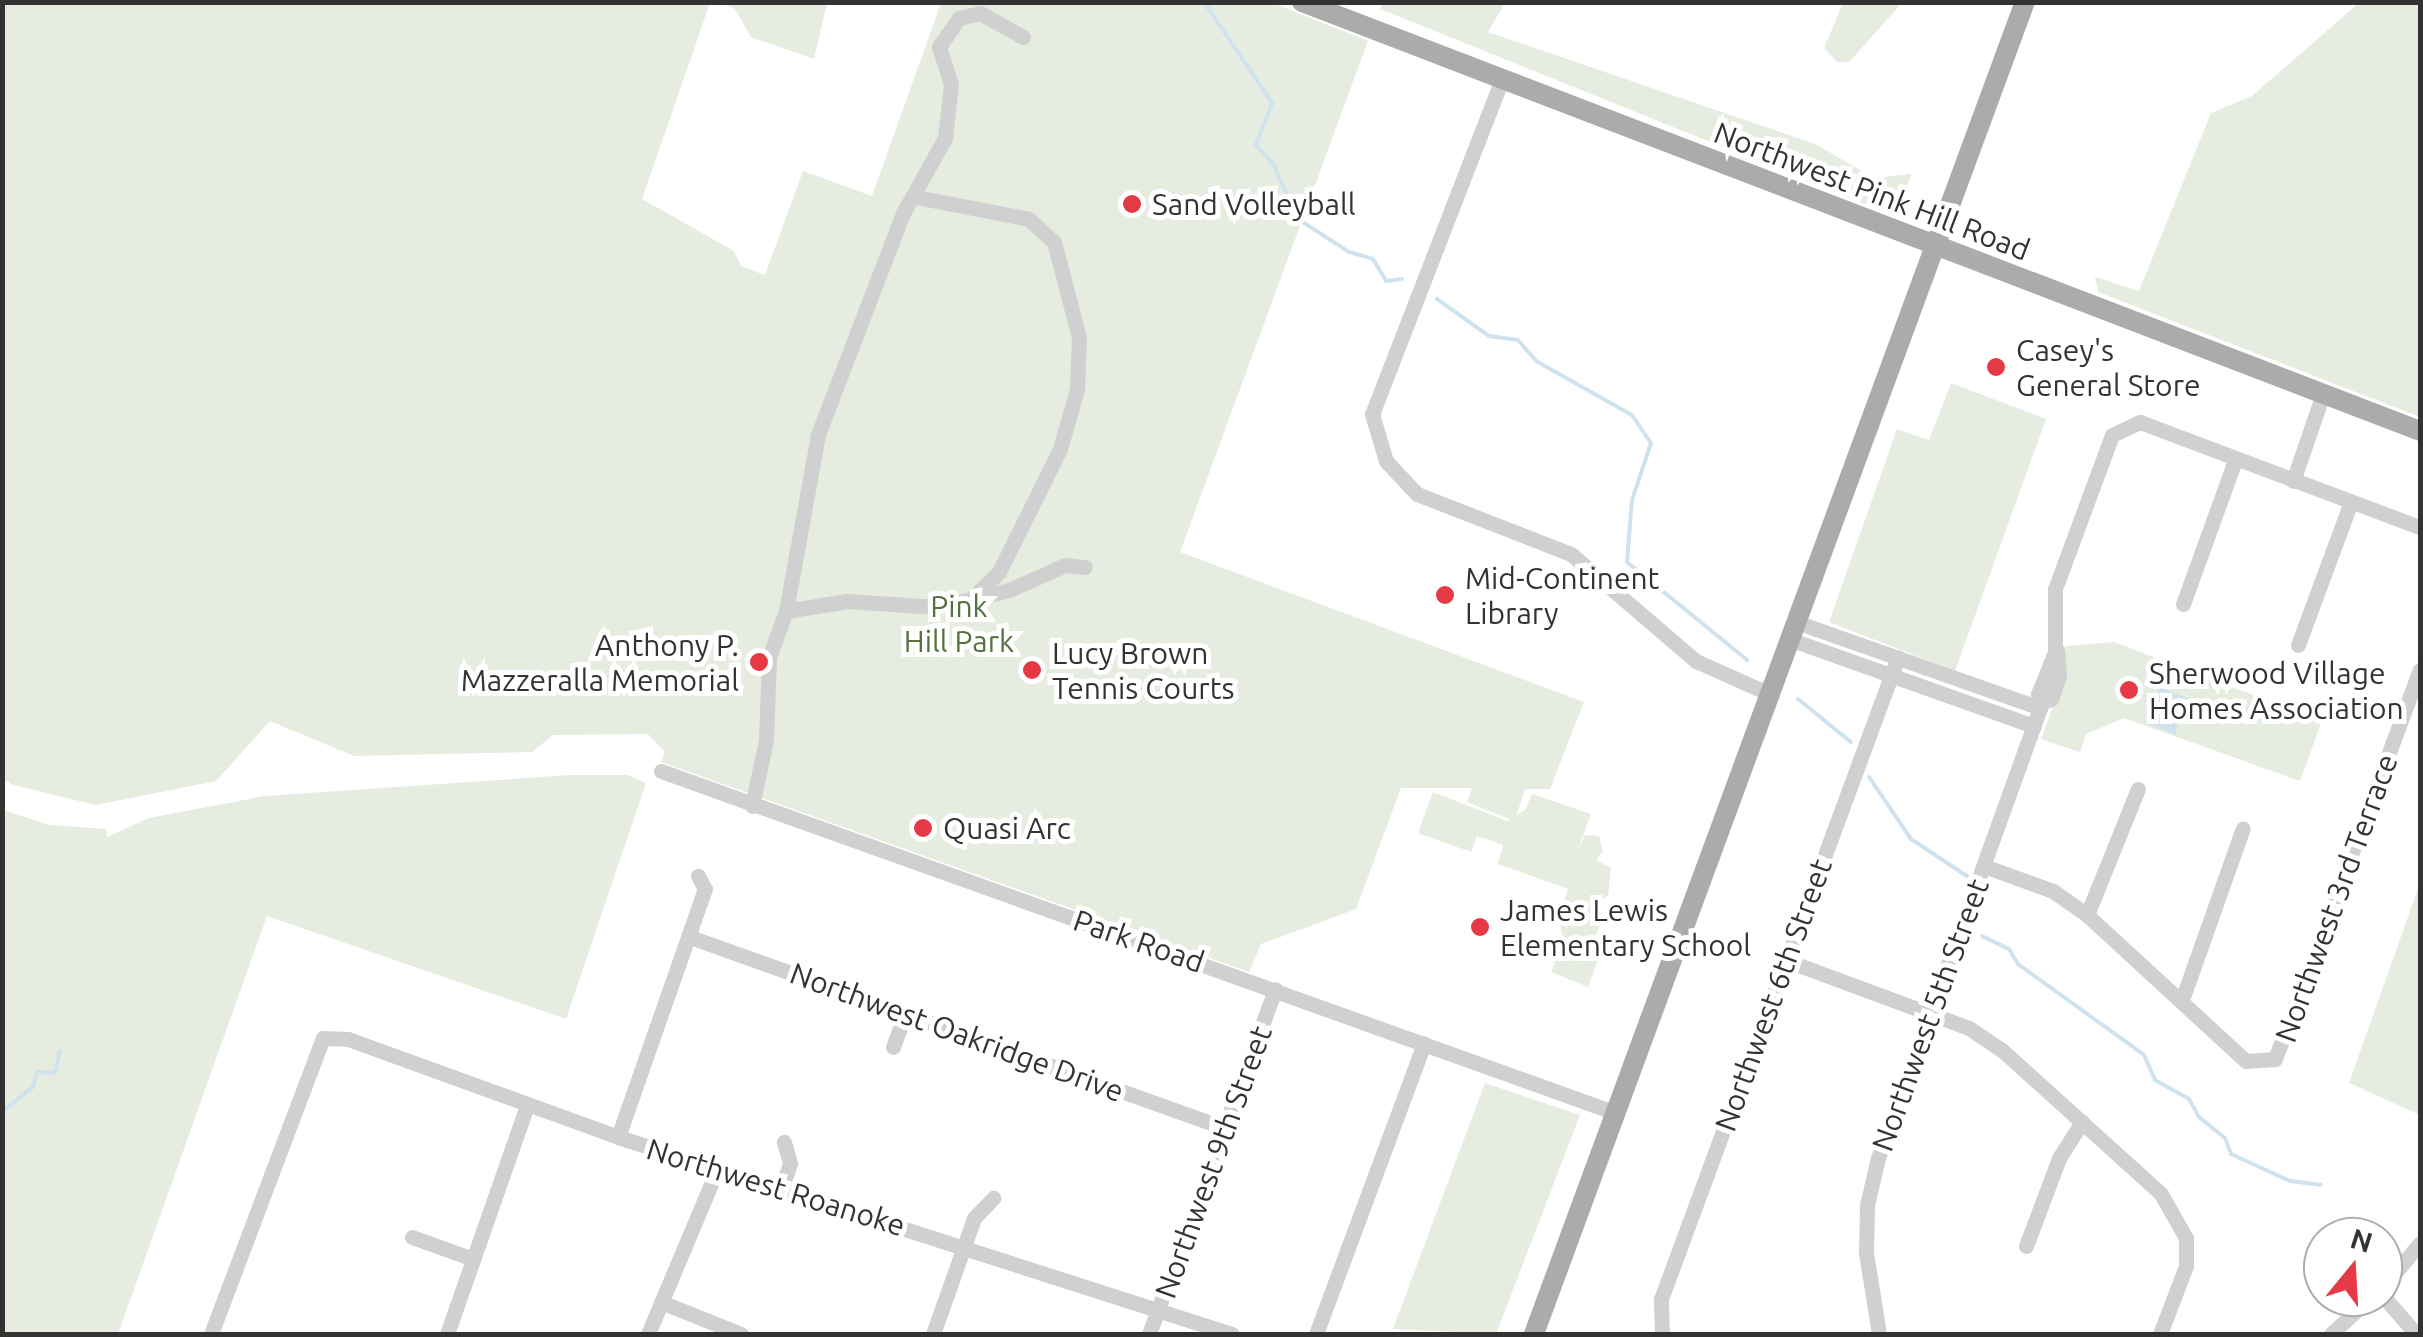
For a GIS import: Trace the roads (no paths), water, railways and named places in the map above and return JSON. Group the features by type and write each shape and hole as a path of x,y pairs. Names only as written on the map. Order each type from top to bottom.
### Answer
{"main road":[{"path":"1534,1334 1796,631 2024,2"},
{"name":"Northwest Pink Hill Road","path":"1308,4 2420,431"}],"street":[{"path":"752,806 766,740 769,657 786,611 818,436 903,213 916,197 952,110 938,46 946,30 959,18 980,14 1023,37"},
{"path":"1502,79 1372,414 1386,461 1417,494 1572,554 1696,660 1772,695"},
{"path":"916,197 1029,219 1054,242 1079,336 1077,390 1060,450 999,572 974,596"},
{"path":"2293,481 2323,394"},
{"name":"Northwest 5th Street","path":"1879,1334 1866,1253 1867,1205 1930,1013 2041,706 2051,698 2059,676 2055,589 2120,426 2140,422 2235,460"},
{"path":"2183,604 2235,460 2420,527"},
{"path":"2298,645 2351,502"},
{"path":"786,611 847,601 937,607 1009,590 1066,566 1084,567"},
{"path":"1796,631 1898,657 2041,706"},
{"path":"1796,631 1891,674 2034,726"},
{"name":"Northwest 6th Street","path":"1662,1334 1661,1300 1898,657"},
{"name":"Northwest 3rd Terrace","path":"2182,1000 2246,1061 2265,1063 2281,1050 2420,670"},
{"name":"Park Road","path":"661,772 1616,1113"},
{"path":"2087,916 2138,789"},
{"path":"1984,866 2053,891 2182,1000 2243,828"},
{"path":"618,1138 705,889 698,876"},
{"name":"Northwest Oakridge Drive","path":"690,937 1225,1128"},
{"path":"1786,960 1930,1013 2003,1052 2176,1212 2186,1238 2186,1266 2160,1334"},
{"name":"Northwest 9th Street","path":"1149,1334 1275,989"},
{"path":"893,1047 905,1014"},
{"name":"Northwest Roanoke","path":"212,1334 320,1031 618,1138 1232,1334"},
{"path":"1316,1334 1424,1042"},
{"path":"446,1334 527,1105"},
{"path":"2026,1246 2059,1158 2082,1122"},
{"path":"782,1189 790,1163 784,1142"},
{"path":"648,1334 717,1170"},
{"path":"933,1334 974,1218 993,1198"},
{"path":"412,1237 473,1259"},
{"path":"2403,1263 2420,1243"},
{"path":"661,1302 742,1334"}],"water":[{"path":"2158,687 2188,698 2175,734 2145,723"}],"waterway":[{"path":"1204,2 1272,103 1256,145 1273,164 1298,219 1349,252 1373,259 1386,281 1402,279"},
{"path":"1437,299 1489,336 1518,340 1536,361 1632,415 1651,443 1632,500 1627,562 1747,660"},
{"path":"1798,699 1851,742"},
{"path":"1869,777 1911,839 1967,876"},
{"path":"1982,936 2009,949 2018,964 2144,1055 2155,1080 2189,1099 2199,1117 2225,1138 2231,1154 2290,1181 2321,1185"},
{"path":"2,1112 33,1087 37,1072 55,1073 60,1052"}],"place":[{"name":"Sand Volleyball","path":"1132,204"},
{"name":"Casey's General Store","path":"1996,367"},
{"name":"Mid-Continent Library","path":"1445,595"},
{"name":"Anthony P. Mazzeralla Memorial","path":"759,662"},
{"name":"Lucy Brown Tennis Courts","path":"1032,670"},
{"name":"Sherwood Village Homes Association","path":"2129,690"},
{"name":"Quasi Arc","path":"923,828"},
{"name":"James Lewis Elementary School","path":"1480,927"}],"park label":[{"name":"Pink Hill Park","path":"959,623"}]}
